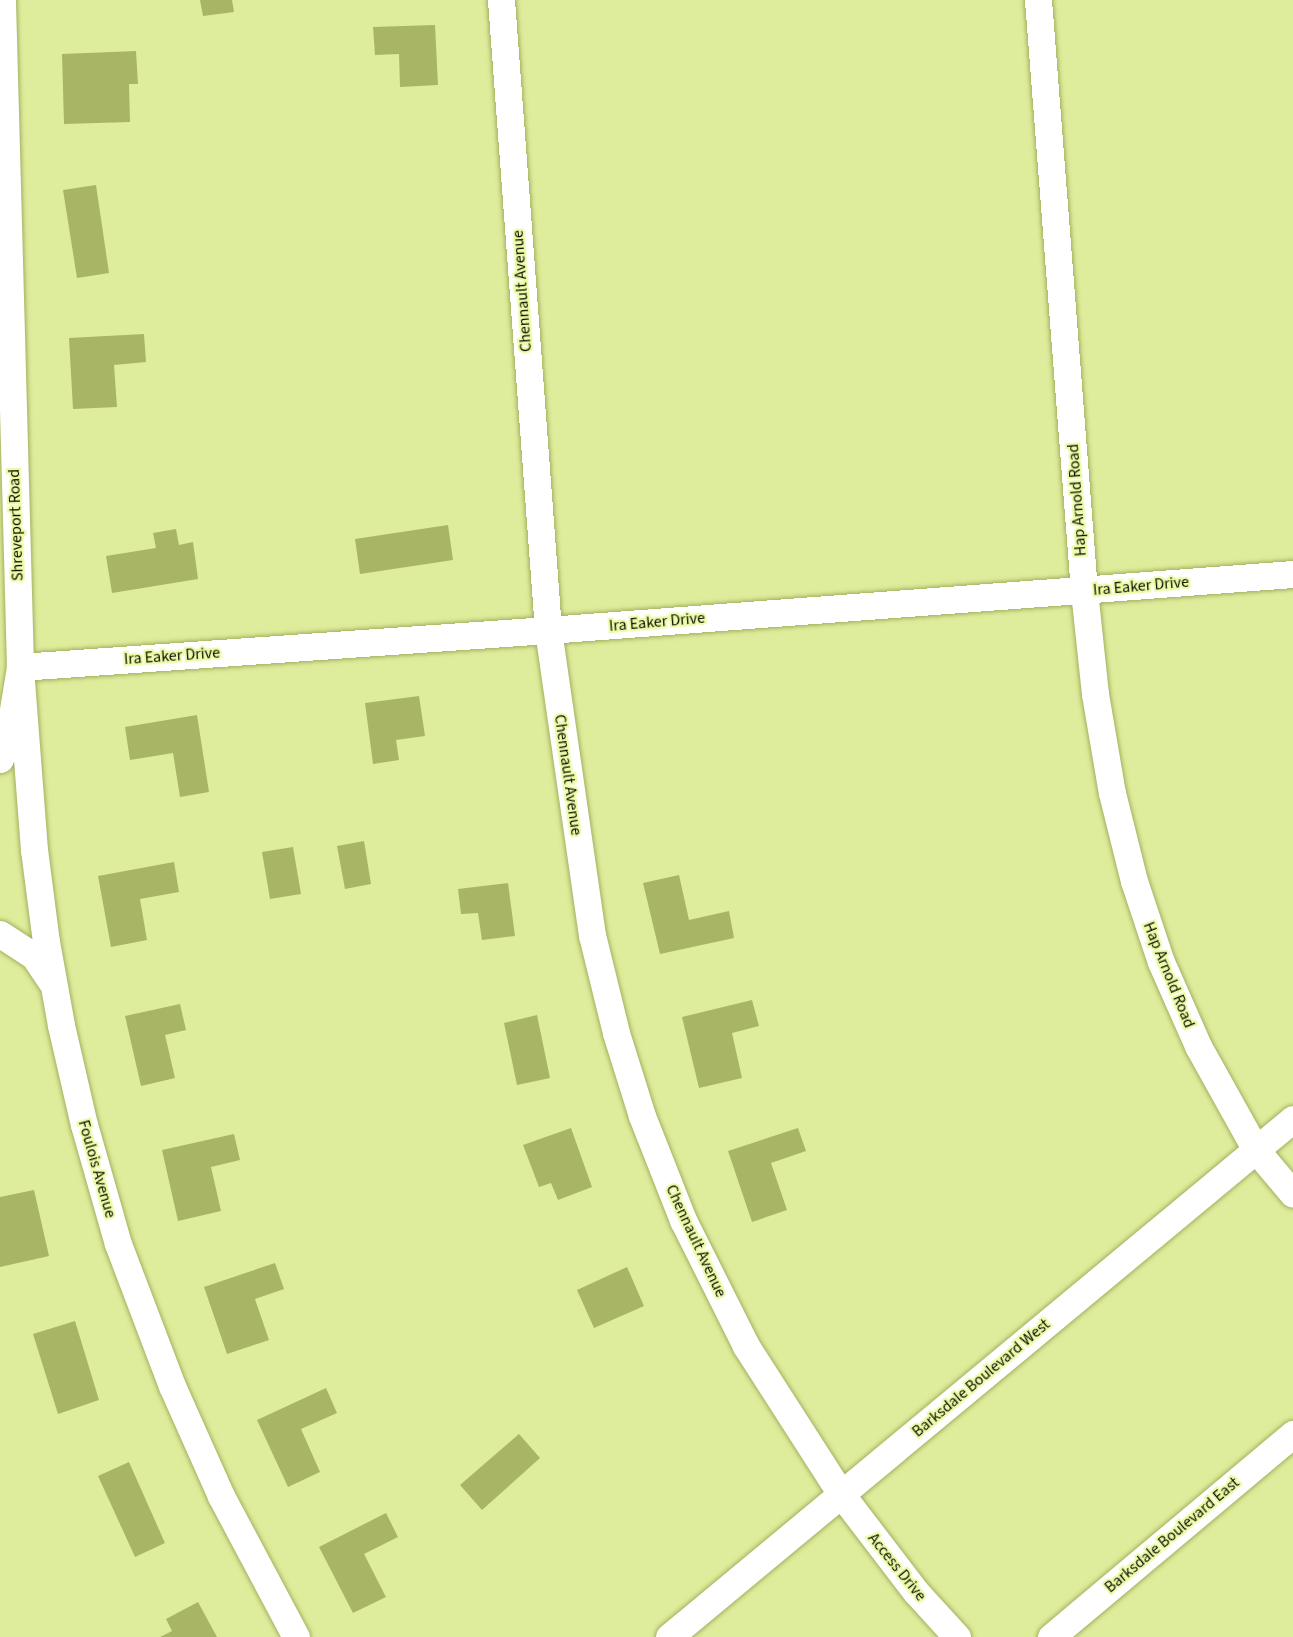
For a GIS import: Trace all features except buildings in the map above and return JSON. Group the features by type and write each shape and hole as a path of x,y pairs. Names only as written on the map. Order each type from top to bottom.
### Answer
{"street":[{"name":"Shreveport Road","path":"0,759 9,734 20,667 2,0"},
{"name":"Chennault Avenue","path":"501,0 548,630 592,935 616,1033 642,1116 683,1220 746,1346 841,1494"},
{"name":"Hap Arnold Road","path":"1038,0 1084,591 1095,694 1112,793 1134,881 1161,962 1194,1035 1256,1150"},
{"name":"Ira Eaker Drive","path":"20,667 1084,591 1293,573"},
{"name":"Foulois Avenue","path":"20,667 34,850 54,985 84,1125 123,1255 172,1386 221,1496 296,1637"},
{"path":"0,934 34,956 54,985"},
{"name":"Barksdale Boulevard West","path":"669,1637 1293,1119"},
{"path":"1256,1150 1293,1194"},
{"name":"Barksdale Boulevard East","path":"1051,1637 1293,1434"},
{"name":"Access Drive","path":"841,1494 916,1592 957,1637"}]}
